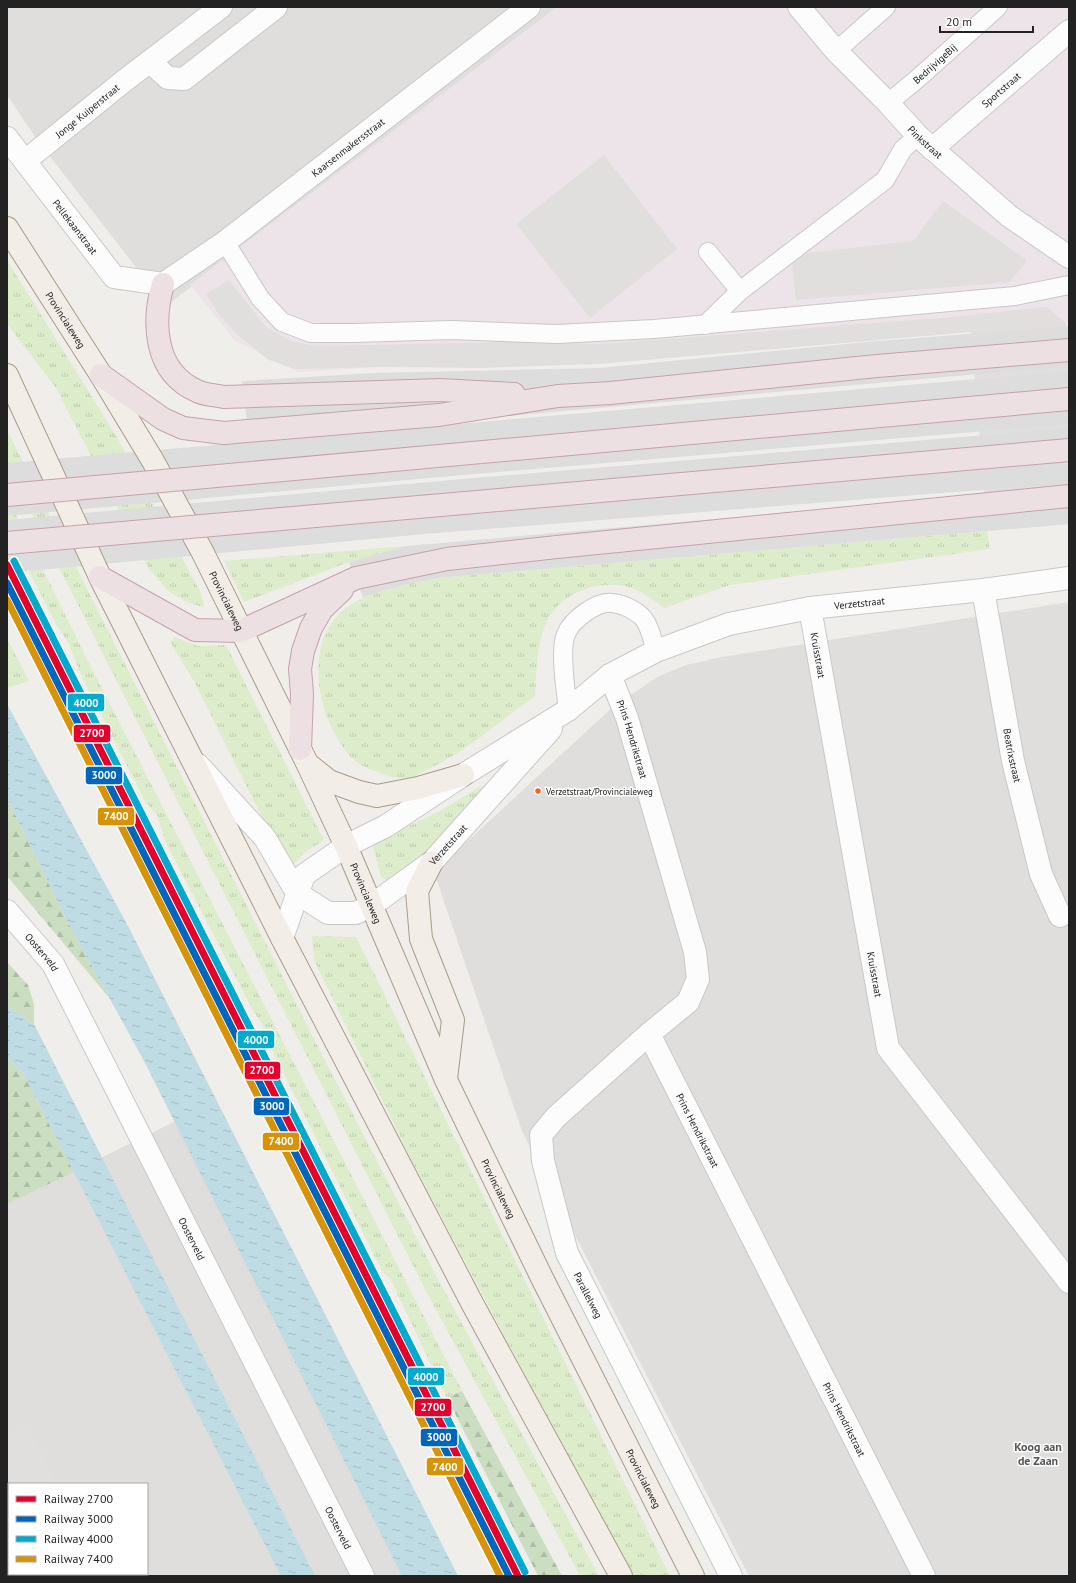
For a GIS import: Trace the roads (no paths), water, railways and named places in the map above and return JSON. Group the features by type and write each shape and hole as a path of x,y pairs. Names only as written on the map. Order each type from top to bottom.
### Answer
{"highway":[{"path":"164,284 159,300 157,315 158,340 166,364 176,378 197,391 224,397 440,390 558,396"},
{"path":"101,376 163,419 183,428 224,432 439,415 558,396 610,393 877,366 1069,350"},
{"path":"7,495 1069,399"},
{"path":"7,543 1069,450"},
{"path":"100,577 195,630 241,631 356,578 455,558 1069,496"},
{"path":"304,757 300,669 306,641 311,628 322,609 356,578"}],"main road":[{"name":"Provincialeweg","path":"7,228 153,461 203,553 304,757 346,846 446,1080 542,1278 693,1576"},
{"path":"7,375 100,577 282,938 472,1304 621,1576"},
{"path":"304,757 329,782 377,796 418,788 463,775"},
{"path":"432,862 417,891 421,939 453,1020 446,1080"}],"street":[{"name":"Jonge Kuiperstraat","path":"25,161 124,81 221,7"},
{"path":"150,62 168,78 184,79 276,7"},
{"name":"Kaarsenmakersstraat","path":"164,284 225,242 529,7"},
{"name":"Pinkstraat","path":"798,7 836,51 925,142 1009,216 1069,257"},
{"name":"Sportstraat","path":"925,142 1069,31"},
{"name":"Pellekaanstraat","path":"7,138 114,277 164,284"},
{"name":"Verzetstraat","path":"282,938 304,875 346,846 386,826 463,775 568,710 610,675 656,651 729,624 810,608 983,590 1069,578"},
{"name":"Beatrixstraat","path":"983,590 1013,761 1041,874 1060,916"},
{"name":"Kruisstraat","path":"810,608 888,1048 1069,1282"},
{"name":"Prins Hendrikstraat","path":"610,675 630,725 695,952 698,980 688,1002 648,1034 924,1576"},
{"name":"Verzetstraat","path":"190,756 265,838 297,894 328,913 356,913 372,905 432,862 568,710"},
{"name":"Oosterveld","path":"7,911 52,964 364,1576"},
{"name":"Parallelweg","path":"648,1034 556,1116 541,1135 542,1162 567,1253 731,1576"}],"lane":[{"path":"836,51 886,7"},
{"name":"BedrijvigeBij","path":"888,103 998,7"},
{"path":"705,324 740,291 885,180 903,149 925,142"},
{"path":"225,242 260,298 282,322 311,333 451,330 557,334 654,329 1014,296 1069,285"},
{"path":"708,252 740,291"},
{"path":"568,710 563,652 566,634 576,620 592,608 611,602 627,607 643,618 656,651"}],"water":[{"path":"7,704 128,926 458,1576 402,1576 144,1061 65,917 7,798"},
{"path":"7,1007 24,1016 30,1023 34,1024 315,1576 281,1576 23,1073 7,1058"}],"rail line":[{"name":"4000","path":"14,561 525,1572"},
{"name":"2700","path":"7,565 518,1576"},
{"name":"3000","path":"7,583 509,1576"},
{"name":"7400","path":"7,600 500,1576"}],"place":[{"name":"Verzetstraat/Provincialeweg","path":"538,791"}],"district":[{"name":"Koog aan de Zaan","path":"1038,1454"}]}
